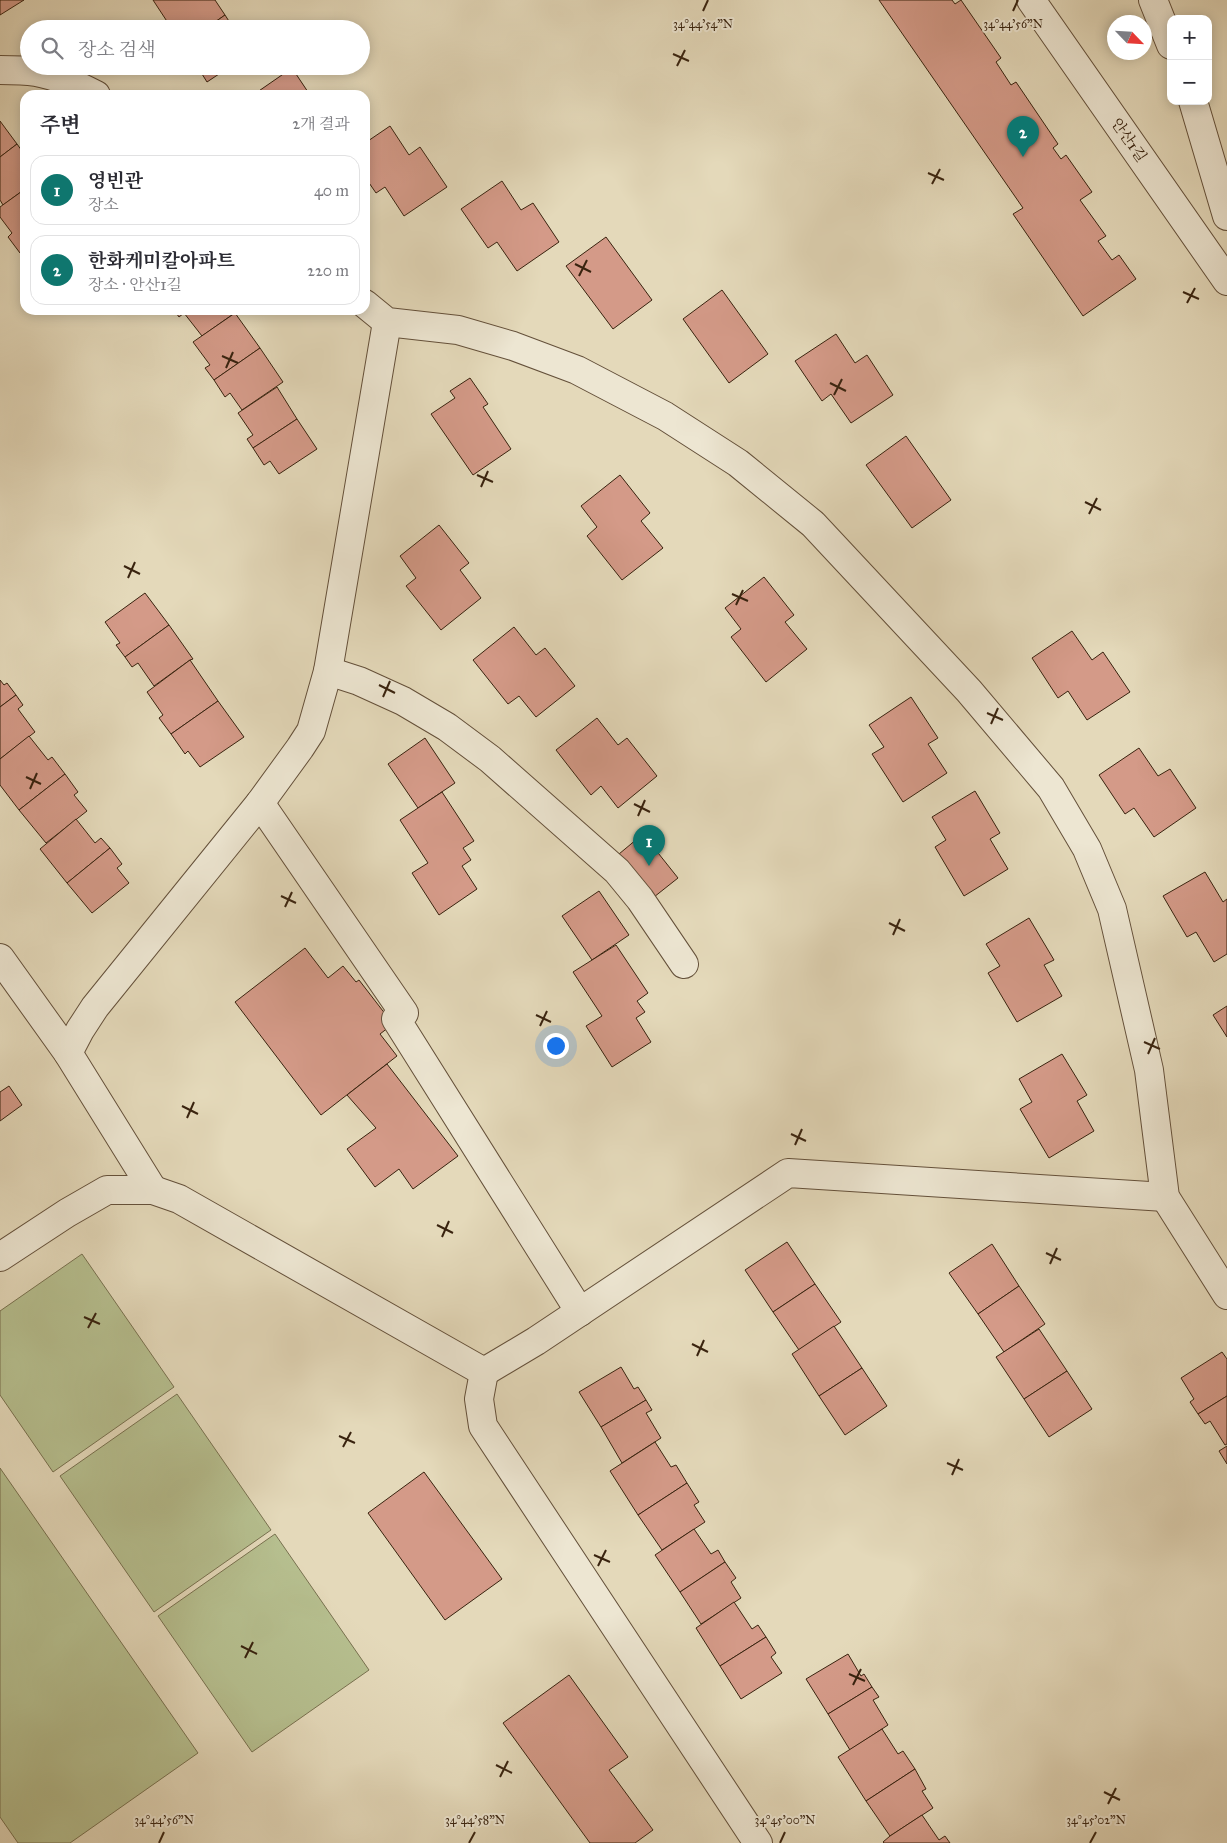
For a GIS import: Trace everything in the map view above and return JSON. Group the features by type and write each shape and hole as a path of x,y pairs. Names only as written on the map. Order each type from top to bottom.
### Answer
{"street":[{"name":"안산1길","path":"1031,0 1227,281"},
{"path":"1153,0 1167,35"},
{"path":"0,70 20,71"},
{"path":"48,75 86,90"},
{"path":"1194,105 1227,216"},
{"path":"370,308 387,322 458,330 513,346 576,370 664,416 738,463 813,524 969,691 1051,788 1087,849 1112,909 1149,1070 1165,1197 1227,1295"},
{"path":"68,1053 95,1007 260,803 310,731 328,671 387,322"},
{"path":"328,671 359,681 402,701 447,727 490,759 617,871 640,899 684,964"},
{"path":"260,803 404,1012 396,1018 580,1312"},
{"path":"0,958 68,1053 153,1190"},
{"path":"758,1843 483,1426 480,1399 484,1372 580,1312 788,1173 1165,1197"},
{"path":"0,1257 67,1213 107,1190 153,1190 180,1199 484,1372"}],"green space":[{"path":"82,1254 174,1387 53,1472 0,1395 0,1311"},
{"path":"177,1394 271,1530 154,1612 60,1476"},
{"path":"0,1468 198,1753 70,1843 18,1843 0,1817"},
{"path":"275,1534 369,1670 252,1752 158,1616"}],"building":[{"path":"0,0 24,0 0,15"},
{"path":"153,0 215,0 225,15 218,20 166,20"},
{"path":"879,0 952,0 955,4 961,0 1001,58 996,62 1011,85 1016,82 1058,144 1053,148 1061,159 1066,155 1092,192 1080,200 1106,236 1098,241 1112,260 1119,255 1136,279 1083,316 1013,214 1023,208"},
{"path":"225,15 228,20 218,20"},
{"path":"203,75 218,75 207,82"},
{"path":"282,75 297,75 307,90 260,90"},
{"path":"0,121 17,144 0,157"},
{"path":"390,126 409,155 420,147 447,187 404,216 385,187 376,193 370,184 370,140"},
{"path":"17,144 20,148 20,193 3,205 0,200 0,157"},
{"path":"502,181 521,210 533,203 559,242 517,271 497,242 488,248 461,209"},
{"path":"20,193 20,253 8,237 12,233 0,217 0,207"},
{"path":"606,237 652,300 613,329 566,266"},
{"path":"722,290 768,354 729,383 683,319"},
{"path":"186,315 232,315 202,336"},
{"path":"232,315 236,315 260,348 214,380 205,368 210,365 193,342"},
{"path":"836,334 855,363 867,355 893,395 851,423 831,394 822,401 795,361"},
{"path":"260,348 283,382 242,410 230,393 225,397 214,380"},
{"path":"470,378 488,404 483,407 511,449 473,475 431,414 455,398 450,391"},
{"path":"277,387 297,419 253,448 247,439 253,435 238,413"},
{"path":"297,419 317,449 279,474 270,461 264,465 253,448"},
{"path":"906,436 951,500 912,528 866,465"},
{"path":"620,475 650,513 641,521 663,548 622,580 587,536 597,527 581,506"},
{"path":"439,525 469,563 460,570 481,598 441,630 406,586 416,578 400,556"},
{"path":"764,577 794,615 785,622 807,649 766,682 731,637 741,629 725,608"},
{"path":"145,593 169,625 125,657 116,645 120,643 105,622"},
{"path":"169,625 193,659 154,686 138,663 132,667 125,657"},
{"path":"514,627 536,655 545,648 575,686 536,717 519,696 508,704 473,660"},
{"path":"1072,631 1092,660 1103,652 1130,692 1087,720 1068,691 1058,698 1032,658"},
{"path":"190,660 218,701 171,734 159,718 163,715 147,692"},
{"path":"0,680 4,685 7,683 16,695 0,707"},
{"path":"16,695 23,705 18,709 35,732 0,759 0,707"},
{"path":"911,697 938,738 928,744 947,773 903,802 872,754 884,747 869,725"},
{"path":"218,701 244,737 200,767 188,751 185,754 171,734"},
{"path":"597,718 618,745 627,738 657,776 618,808 601,786 591,795 556,750"},
{"path":"29,736 48,760 52,757 65,774 19,810 0,785 0,759"},
{"path":"425,738 455,783 418,808 388,764"},
{"path":"1139,748 1158,776 1170,769 1196,808 1154,837 1134,808 1125,814 1099,775"},
{"path":"65,774 78,792 74,795 87,811 46,843 19,810"},
{"path":"975,791 1000,833 990,839 1008,869 964,896 935,847 946,840 932,817"},
{"path":"442,792 474,841 463,848 471,860 462,866 477,889 439,915 412,873 428,863 400,820"},
{"path":"76,819 95,843 101,838 110,848 67,883 40,849"},
{"path":"643,834 678,878 654,897 619,854"},
{"path":"110,848 122,864 117,868 129,883 92,913 67,883"},
{"path":"1205,872 1223,902 1227,899 1227,954 1214,962 1196,932 1187,937 1163,896"},
{"path":"599,891 629,935 592,960 562,916"},
{"path":"1029,918 1054,960 1044,965 1062,996 1017,1022 988,973 1000,966 986,944"},
{"path":"616,945 648,993 637,1001 645,1012 636,1018 651,1042 612,1067 586,1026 602,1016 573,972"},
{"path":"305,948 328,978 343,966 356,982 359,980 393,1024 380,1034 397,1056 321,1115 235,1002"},
{"path":"1227,1006 1227,1037 1213,1015"},
{"path":"1062,1054 1087,1095 1077,1101 1094,1131 1049,1158 1020,1109 1032,1102 1019,1079"},
{"path":"387,1064 458,1156 413,1189 399,1169 375,1187 347,1149 376,1128 347,1095"},
{"path":"9,1086 22,1105 0,1121 0,1092"},
{"path":"787,1242 815,1284 773,1312 745,1270"},
{"path":"992,1244 1019,1286 978,1314 949,1273"},
{"path":"815,1284 841,1322 799,1350 773,1312"},
{"path":"1019,1286 1045,1324 1004,1352 978,1314"},
{"path":"834,1326 862,1368 819,1396 792,1354"},
{"path":"1039,1329 1067,1371 1024,1399 996,1357"},
{"path":"1222,1352 1227,1359 1227,1396 1198,1414 1190,1402 1194,1399 1181,1378"},
{"path":"621,1367 634,1389 638,1387 646,1400 601,1427 579,1392"},
{"path":"862,1368 887,1406 845,1435 819,1396"},
{"path":"1067,1371 1092,1409 1049,1437 1024,1399"},
{"path":"1227,1396 1227,1444 1225,1445 1210,1421 1205,1424 1198,1414"},
{"path":"646,1400 652,1410 646,1413 661,1438 622,1463 601,1427"},
{"path":"655,1442 671,1467 676,1465 687,1483 638,1515 610,1471"},
{"path":"1227,1446 1227,1464 1219,1451"},
{"path":"424,1472 502,1579 445,1620 368,1513"},
{"path":"687,1483 699,1502 694,1505 705,1522 662,1550 638,1515"},
{"path":"694,1529 711,1554 718,1550 725,1562 680,1592 655,1555"},
{"path":"725,1562 736,1578 731,1582 741,1598 701,1624 680,1592"},
{"path":"734,1602 752,1629 758,1625 766,1637 720,1666 696,1628"},
{"path":"766,1637 776,1653 771,1657 782,1673 741,1699 720,1666"},
{"path":"848,1654 861,1676 864,1674 872,1687 828,1714 806,1679"},
{"path":"569,1675 628,1757 609,1770 653,1830 635,1843 590,1843 503,1723"},
{"path":"872,1687 879,1697 873,1700 888,1725 850,1750 828,1714"},
{"path":"882,1729 898,1754 903,1751 915,1769 866,1801 838,1757"},
{"path":"915,1769 926,1789 922,1791 933,1808 890,1836 866,1801"},
{"path":"922,1815 939,1840 945,1836 950,1843 883,1842 890,1836"}],"place":[{"name":"한화케미칼아파트","path":"1023,157"},
{"name":"영빈관","path":"649,866"}]}
